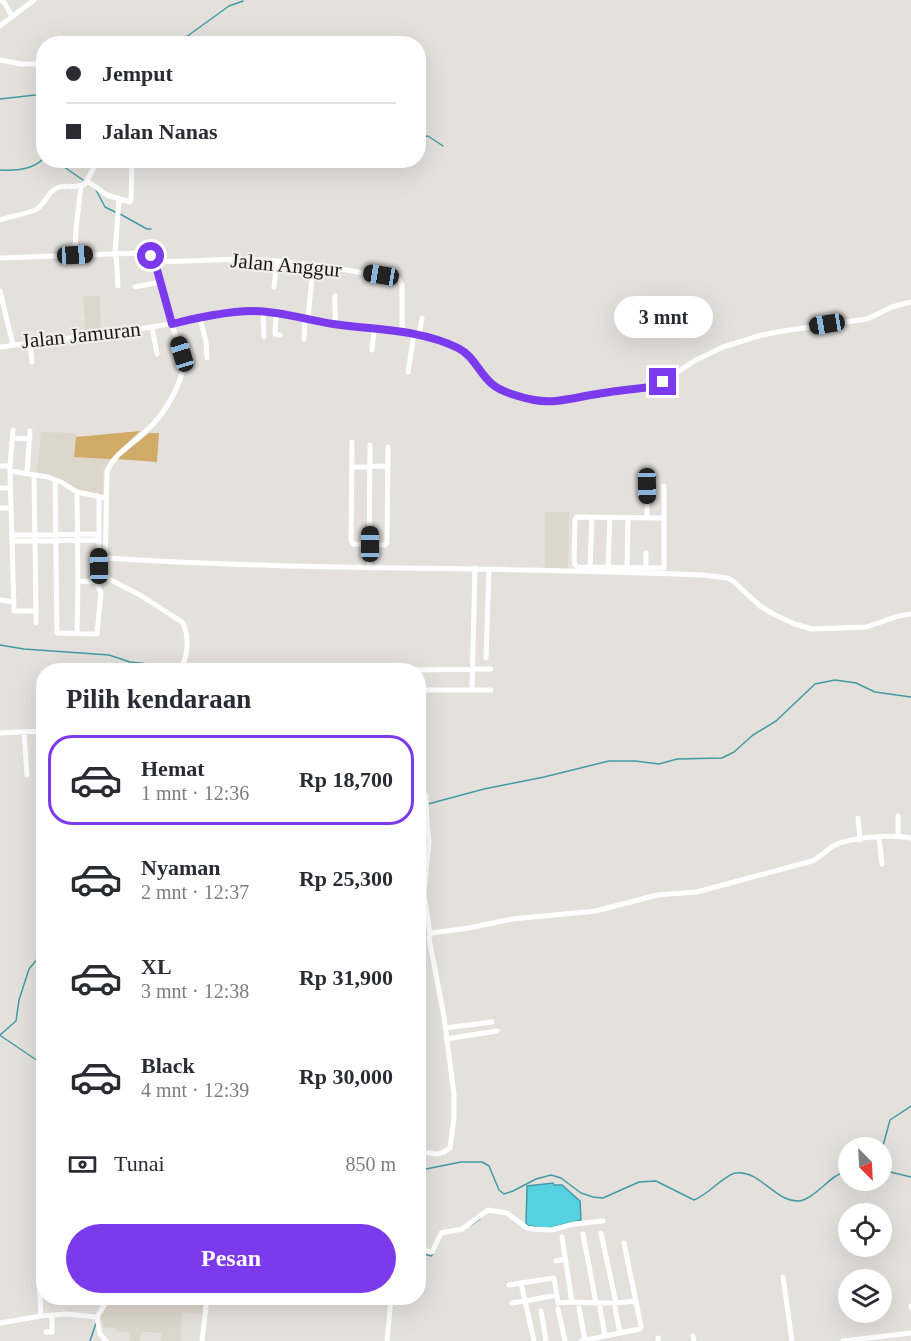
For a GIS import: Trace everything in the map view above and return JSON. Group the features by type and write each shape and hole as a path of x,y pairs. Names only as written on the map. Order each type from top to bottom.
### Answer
{"street":[{"path":"0,0 4,2 12,16"},
{"path":"0,26 34,0"},
{"path":"0,60 36,64"},
{"path":"0,220 36,210 58,187 81,186 87,181 94,168"},
{"path":"87,181 107,195 129,202 131,200 132,168"},
{"path":"75,255 81,186"},
{"path":"118,286 116,253 119,200"},
{"name":"Jalan Anggur","path":"0,258 116,253 145,254 151,256 155,262 243,259 313,265 399,279 402,285 402,331"},
{"path":"274,287 277,261"},
{"path":"105,573 107,472 111,463 146,432 160,416 181,375 183,365 155,262"},
{"path":"304,339 313,265"},
{"path":"135,287 160,282"},
{"name":"Jalan Jamuran","path":"0,291 13,345 245,312 276,313 334,324 402,331 417,335 459,349 472,359 494,386 534,400 549,401 651,387 723,347 762,335 867,319 892,307 911,302"},
{"path":"334,324 335,296"},
{"path":"263,312 264,337"},
{"path":"276,313 275,334 280,335"},
{"path":"200,318 207,358"},
{"path":"408,372 423,318"},
{"path":"152,327 157,354"},
{"path":"372,350 374,329"},
{"path":"30,343 32,362"},
{"path":"0,347 13,345"},
{"path":"13,430 10,469 14,611 36,611"},
{"path":"27,473 30,431"},
{"path":"13,438 30,439"},
{"path":"352,442 351,542 353,544 384,545 387,541 388,447"},
{"path":"369,567 370,446"},
{"path":"0,466 55,480 77,492 106,498"},
{"path":"352,467 387,466"},
{"path":"34,475 36,623"},
{"path":"55,480 57,633 97,634 101,592 95,582 78,581"},
{"path":"647,486 647,518"},
{"path":"664,486 664,570"},
{"path":"0,488 11,488"},
{"path":"77,492 77,633"},
{"path":"99,497 99,566 101,570 110,579 140,594 182,622 186,628 187,652 184,663"},
{"path":"0,508 11,508"},
{"path":"664,518 579,516 575,520 574,562 578,567 646,568 728,578 766,610 795,624 812,629 861,627 874,625 898,615 911,614"},
{"path":"590,567 592,517"},
{"path":"608,567 610,517"},
{"path":"627,568 628,518"},
{"path":"12,538 99,537"},
{"path":"646,553 646,568"},
{"path":"105,558 205,564 664,570"},
{"path":"472,690 475,568"},
{"path":"486,658 489,569"},
{"path":"0,600 14,602"},
{"path":"426,670 491,669"},
{"path":"426,690 491,690"},
{"path":"0,733 36,731"},
{"path":"24,732 27,775"},
{"path":"426,796 429,851 426,876"},
{"path":"898,816 898,835"},
{"path":"858,818 860,840"},
{"path":"430,934 436,931 469,928 512,919 596,911 657,895 706,890 812,861 836,845 849,840 898,835 911,838"},
{"path":"879,837 882,864"},
{"path":"426,907 429,944 445,1028 454,1094 450,1148 439,1154 426,1152"},
{"path":"445,1028 492,1022"},
{"path":"446,1039 497,1031"},
{"path":"426,1251 432,1252 441,1233 462,1229 491,1210 507,1213 527,1228 534,1229 551,1230 574,1224 603,1221"},
{"path":"601,1233 620,1333"},
{"path":"583,1234 604,1338"},
{"path":"562,1237 572,1302"},
{"path":"579,1308 584,1341 641,1328 624,1243"},
{"path":"556,1261 565,1259"},
{"path":"783,1277 792,1341"},
{"path":"509,1285 554,1278 558,1303 615,1306 636,1301"},
{"path":"521,1283 534,1341"},
{"path":"512,1303 557,1295"},
{"path":"40,1305 40,1316"},
{"path":"104,1305 97,1317 100,1334 106,1341"},
{"path":"202,1341 206,1305"},
{"path":"387,1341 390,1305"},
{"path":"558,1309 565,1341"},
{"path":"541,1311 546,1341"},
{"path":"0,1323 52,1315 73,1314 97,1317"},
{"path":"50,1334 52,1315"},
{"path":"843,1341 900,1338 911,1333"}],"shaded area":[{"path":"83,296 100,296 101,332 86,334"},
{"path":"140,431 111,459 74,457 76,437"},
{"path":"41,432 76,433 74,457 111,459 103,470 103,495 79,490 60,479 37,473"},
{"path":"149,433 159,433 157,462 117,459"},
{"path":"545,512 569,512 568,569 545,568"},
{"path":"109,1305 204,1305 203,1314 182,1312 181,1341 161,1341 162,1333 141,1332 140,1341 130,1341 130,1332 103,1327 103,1321 100,1320"}],"water":[{"path":"553,1183 562,1185 580,1201 581,1220 547,1229 526,1225 527,1186"}],"waterway":[{"path":"188,36 229,6 243,1"},
{"path":"0,99 36,95"},
{"path":"426,136 443,146"},
{"path":"0,170 18,170 36,164"},
{"path":"66,168 83,180"},
{"path":"96,190 105,207 115,212"},
{"path":"120,214 151,229"},
{"path":"0,645 109,655 139,663"},
{"path":"428,804 609,761 659,764 677,759 722,758 734,752 753,735 776,721 815,684 835,680 856,683 875,692 911,697"},
{"path":"0,1035 16,1021 19,1000 29,969 36,961"},
{"path":"1,1036 36,1059"},
{"path":"885,1137 890,1120 911,1106"},
{"path":"426,1169 461,1162 482,1162 489,1166 499,1190 504,1194 536,1179 551,1175 561,1178 581,1193 593,1197 603,1198 639,1182 656,1181 694,1200 736,1173 752,1176 789,1200 798,1201 808,1198 838,1175"},
{"path":"892,1172 911,1177"},
{"path":"471,1225 480,1219"},
{"path":"426,1254 431,1256 433,1254"},
{"path":"90,1341 96,1323"}],"route":[{"path":"151,256 155,262 172,324 253,311 353,327 402,331 459,349 472,359 494,386 534,400 568,399 651,387 663,382"}]}
